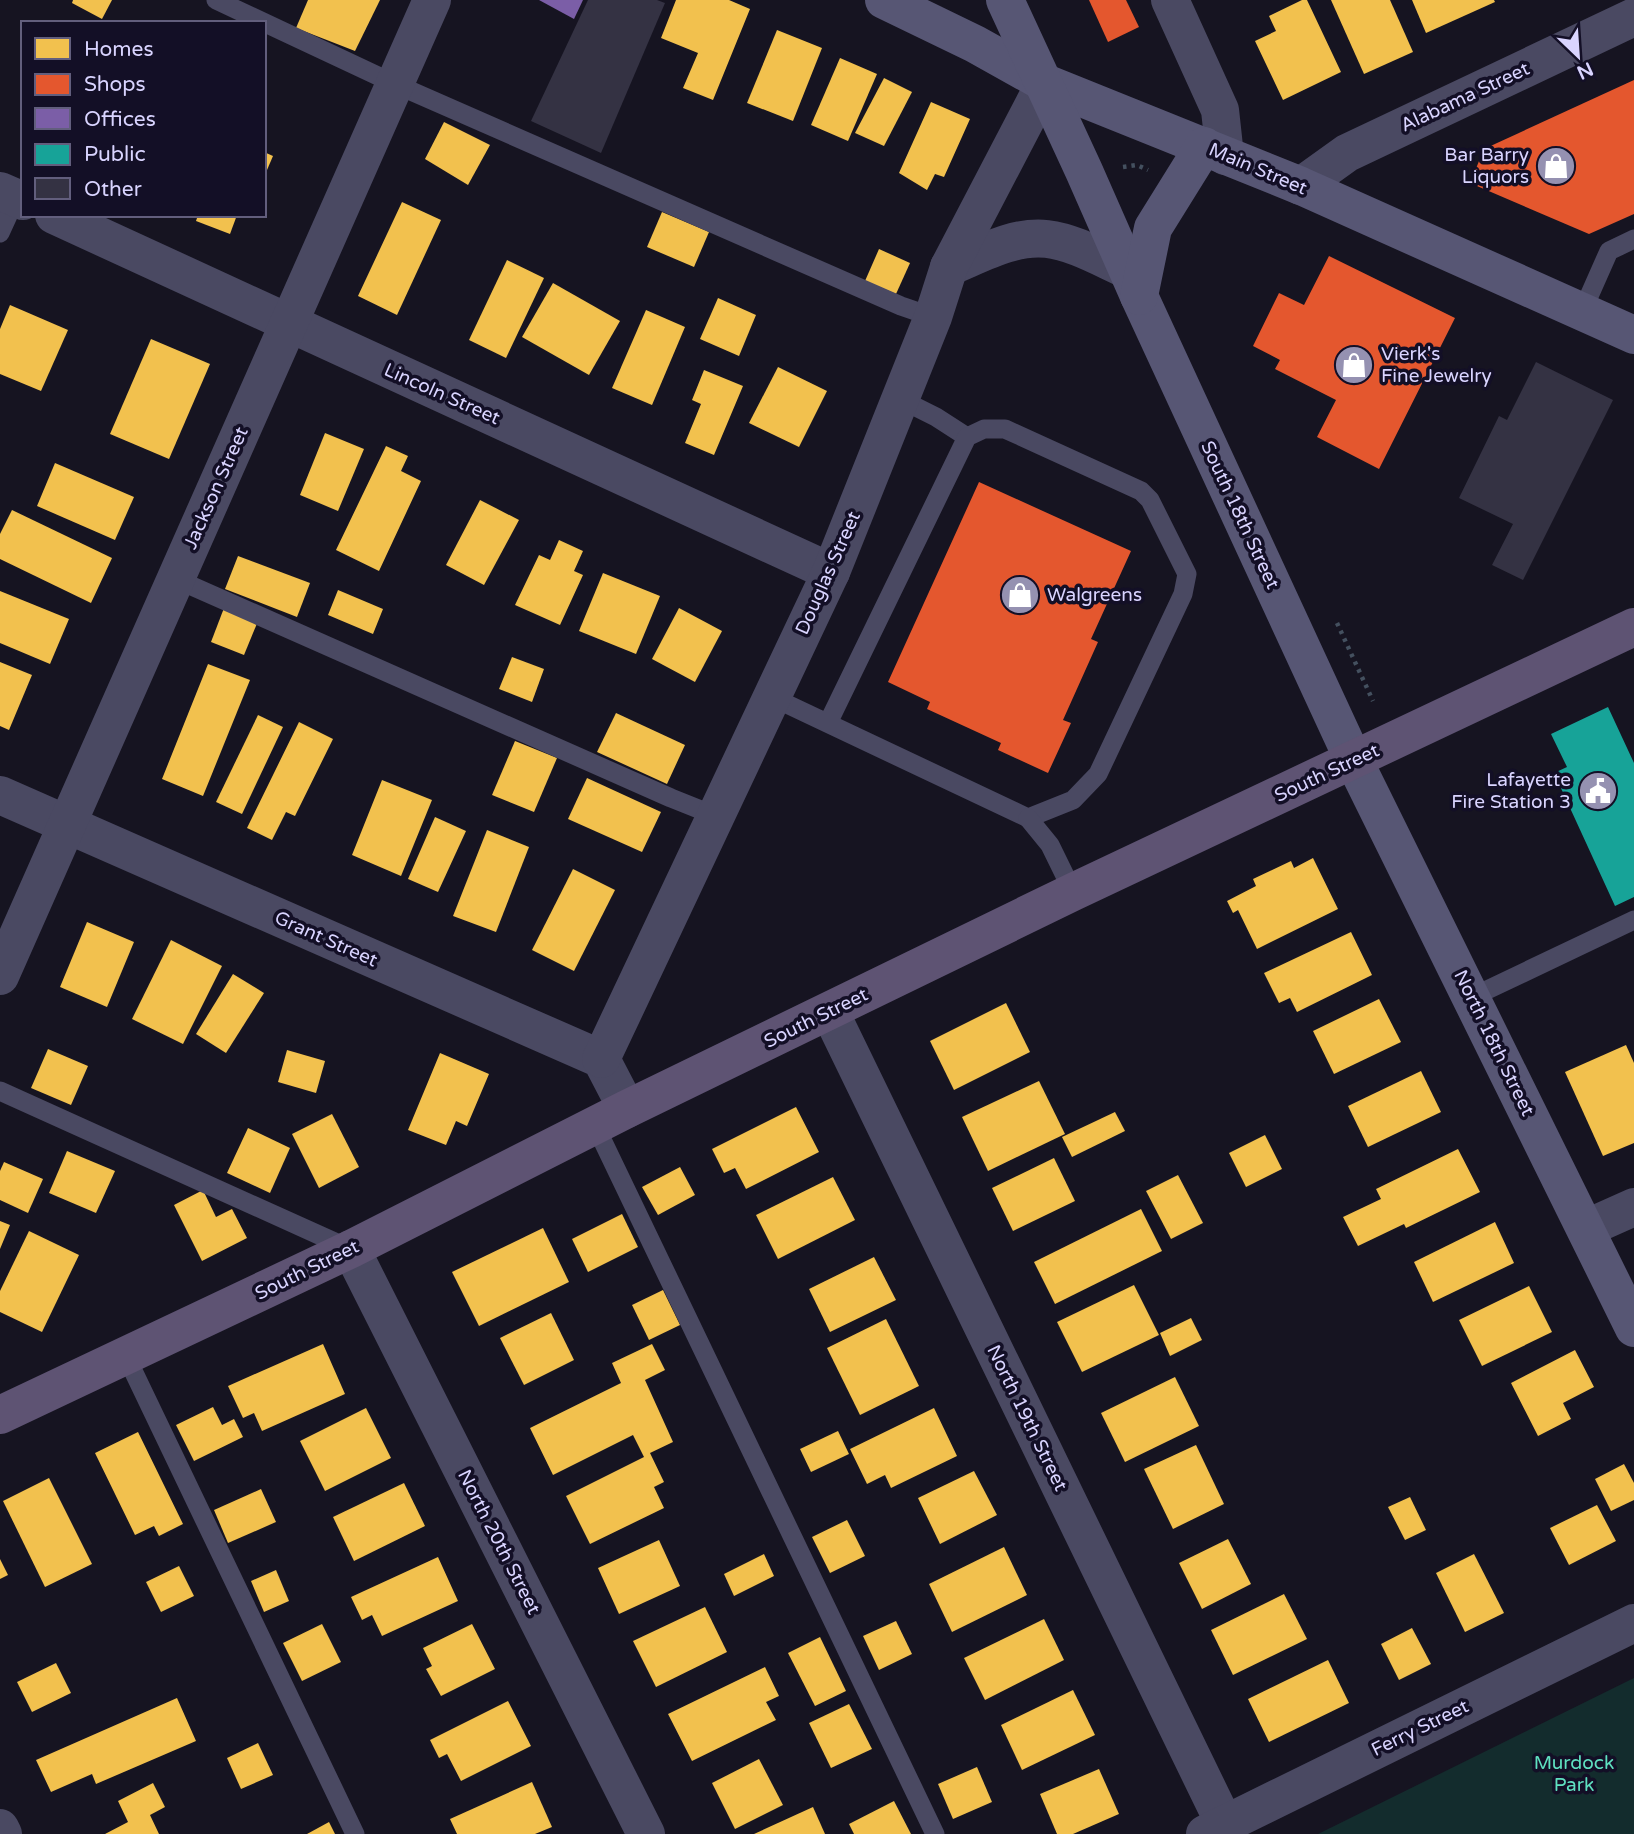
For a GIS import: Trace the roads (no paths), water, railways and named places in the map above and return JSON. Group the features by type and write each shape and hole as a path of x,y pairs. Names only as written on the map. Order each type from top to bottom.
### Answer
{"main road":[{"name":"Main Street","path":"884,0 975,44 1045,83 1301,186 1634,335"},
{"name":"South 18th Street","path":"1005,0 1353,759"},
{"path":"1133,283 1153,228 1215,151"},
{"name":"South Street","path":"7,1404 125,1356 351,1249 611,1117 1073,892 1634,627"},
{"name":"North 18th Street","path":"1353,759 1587,1228 1634,1328"}],"street":[{"name":"Jackson Street","path":"0,976 432,0"},
{"path":"1170,0 1220,110 1215,151"},
{"name":"Alabama Street","path":"1301,186 1347,153 1634,17"},
{"name":"Douglas Street","path":"601,1059 831,572 933,317 949,267 1045,83"},
{"name":"Lincoln Street","path":"58,217 831,572"},
{"path":"949,267 1016,241 1046,239 1067,244 1133,283"},
{"name":"Grant Street","path":"0,796 601,1059"},
{"name":"North 19th Street","path":"830,1012 1215,1829"},
{"path":"601,1059 611,1117"},
{"path":"1587,1228 1634,1207"},
{"name":"North 20th Street","path":"351,1249 646,1834"},
{"name":"Ferry Street","path":"1215,1829 1634,1623"},
{"path":"0,1828 3,1834"}],"lane":[{"path":"216,0 261,21"},
{"path":"266,23 395,84 901,306 933,317"},
{"path":"0,233 13,197"},
{"path":"1582,312 1609,251 1634,239"},
{"path":"900,399 936,417 967,437"},
{"path":"828,723 967,437 984,429 1005,429 1141,491 1150,500 1187,574 1183,594 1098,774 1073,800 1028,818"},
{"path":"176,579 716,816"},
{"path":"772,697 1028,818 1050,845 1073,892"},
{"path":"1487,990 1634,920"},
{"path":"0,1091 351,1249"},
{"path":"611,1117 935,1834"},
{"path":"125,1356 355,1834"}],"place":[{"name":"Bar Barry Liquors","path":"1556,166"},
{"name":"Vierk's Fine Jewelry","path":"1354,365"},
{"name":"Walgreens","path":"1020,595"},
{"name":"Lafayette Fire Station 3","path":"1598,791"}],"park label":[{"name":"Murdock Park","path":"1574,1774"}]}
